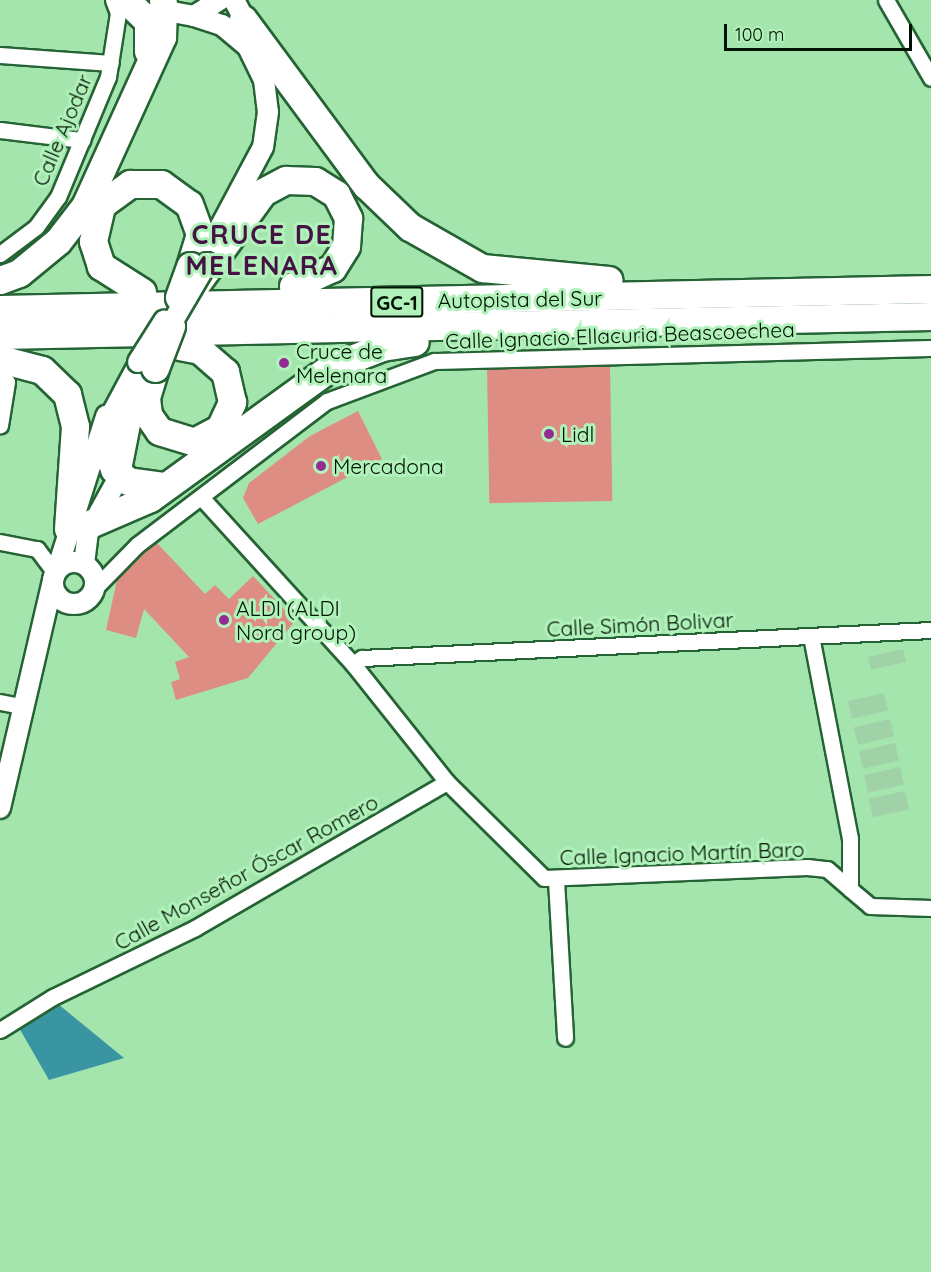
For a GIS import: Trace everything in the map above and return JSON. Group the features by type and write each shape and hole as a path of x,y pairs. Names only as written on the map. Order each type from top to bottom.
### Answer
{"highway":[{"path":"126,0 138,6 151,36 131,113"},
{"path":"0,280 19,273 58,241 84,206 131,113 162,37 161,2"},
{"path":"239,10 366,185 410,227 482,268 608,280"},
{"path":"198,273 263,192 286,180 315,181 336,194 348,218 346,246 332,268 293,286"},
{"path":"142,292 101,266 93,241 101,205 130,184 161,184 189,204 200,234 198,273"},
{"path":"0,296 293,286 745,279 794,292"},
{"name":"Autopista del Sur","path":"0,309 931,289"},
{"name":"Autopista del Sur","path":"0,335 931,316"},
{"path":"1,363 42,370 67,394 75,426 80,526 140,504 331,367 382,347 422,341 611,324"},
{"path":"165,486 140,486 120,475 108,453 108,435 145,364 171,331"},
{"path":"145,364 148,415 159,431 178,441 209,437 228,416 230,385 216,360 171,331"},
{"path":"1,363 171,331 422,341"}],"street":[{"name":"Calle Ajodar","path":"0,254 36,227 58,197 111,63 118,13 112,0"},
{"path":"194,16 220,0"},
{"path":"886,0 931,78"},
{"path":"161,2 222,25 248,46 264,80 268,112 263,147 171,331"},
{"path":"198,273 257,178 274,134 276,94 264,53 239,10"},
{"path":"0,55 111,63"},
{"path":"0,130 82,140"},
{"name":"Calle Ignacio Ellacuria Beascoechea","path":"93,590 120,560 327,401 434,361 931,348"},
{"path":"0,425 7,382 1,363"},
{"path":"40,619 69,603 86,600 93,590 80,526 109,410 145,364"},
{"path":"0,808 40,619 55,573 80,526 120,475"},
{"path":"201,497 353,664 447,782 550,879 565,1038"},
{"path":"0,542 37,549 55,573 54,590 69,603"},
{"name":"Calle Ignacio Ellacuria Beascoechea","path":"87,566 120,560"},
{"path":"55,573 66,563 87,566"},
{"name":"Calle Simón Bolivar","path":"353,664 362,657 931,630"},
{"path":"812,636 850,839 850,889"},
{"path":"0,702 21,706"},
{"name":"Calle Monseñor Óscar Romero","path":"0,1030 53,997 195,928 447,782"},
{"name":"Calle Ignacio Martín Baro","path":"550,879 807,867 827,869 870,906 931,909"}],"green space":[{"path":"903,649 906,662 871,670 868,657"},
{"path":"884,693 888,711 852,719 848,701"},
{"path":"890,719 894,737 858,745 854,727"},
{"path":"895,743 899,761 863,769 859,751"},
{"path":"900,767 904,785 868,793 864,775"},
{"path":"905,791 909,810 873,817 869,799"}],"water":[{"path":"58,1004 124,1058 49,1080 18,1026"}],"building":[{"name":"Lidl","path":"610,366 612,501 489,503 487,368"},
{"name":"Mercadona","path":"358,411 382,459 258,524 243,498 249,483 310,436"},
{"name":"ALDI (ALDI Nord group)","path":"156,542 205,594 215,585 229,599 253,576 295,621 248,678 176,700 171,682 180,679 175,662 189,657 144,609 136,638 106,630 117,580"}],"place":[{"name":"Cruce de Melenara","path":"284,363"},
{"name":"Lidl","path":"549,434"},
{"name":"Mercadona","path":"321,466"},
{"name":"ALDI (ALDI Nord group)","path":"224,620"}],"district":[{"name":"CRUCE DE MELENARA","path":"262,250"}]}
